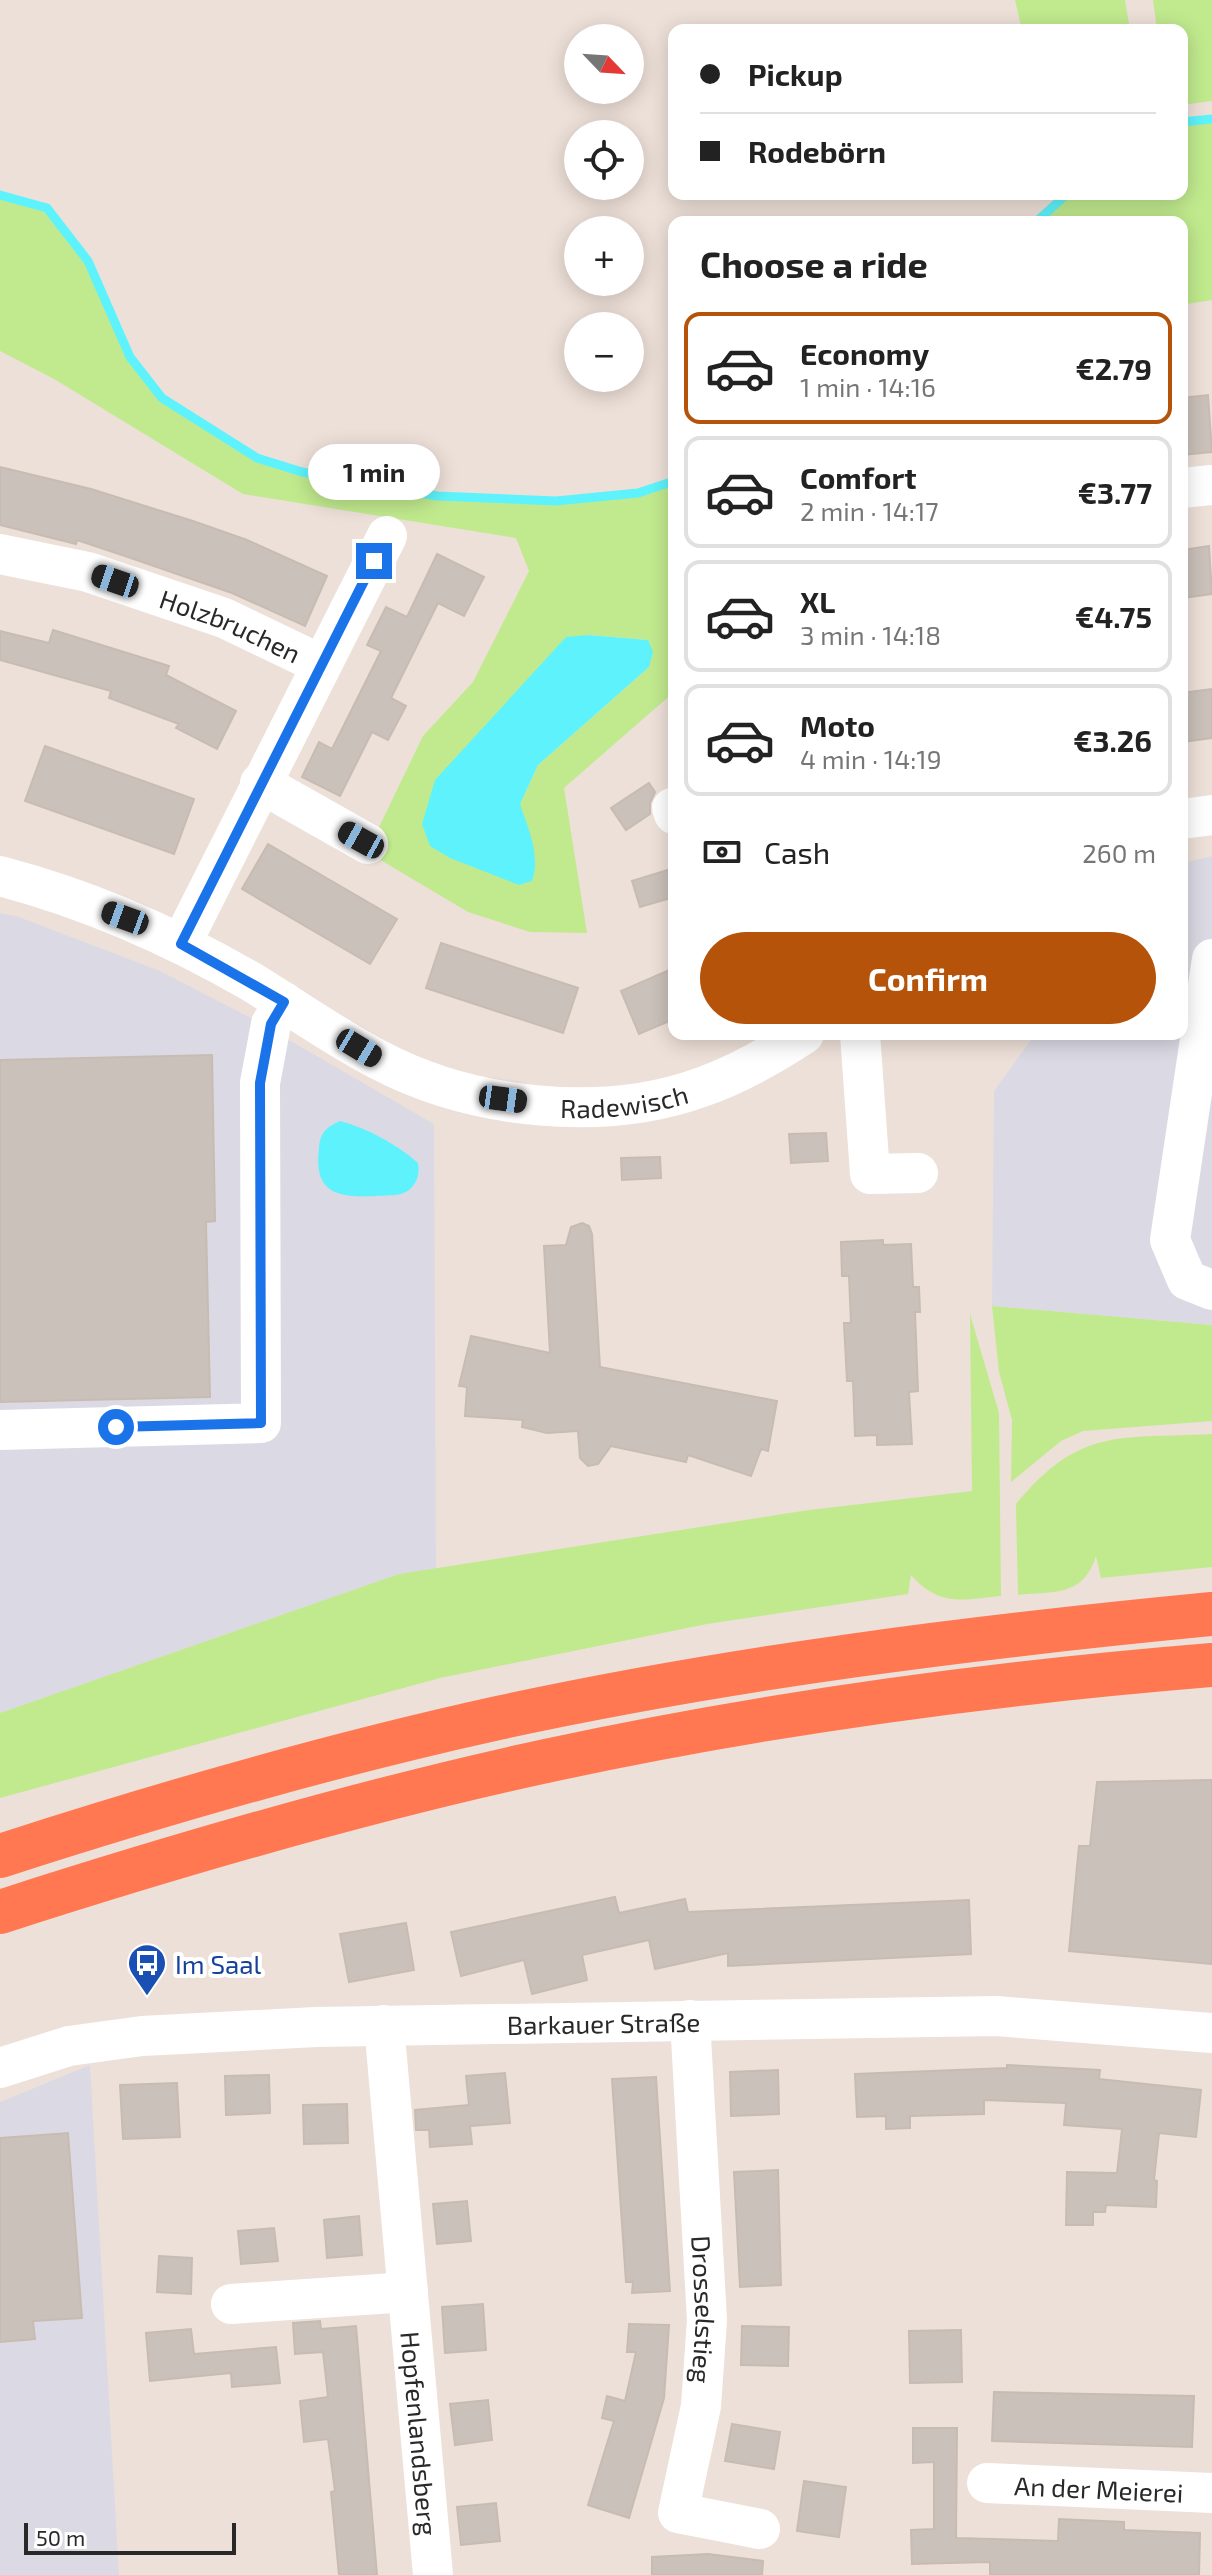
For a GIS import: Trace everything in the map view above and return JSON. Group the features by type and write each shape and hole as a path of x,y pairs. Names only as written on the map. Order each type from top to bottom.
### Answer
{"highway":[{"path":"0,1856 285,1770 602,1697 836,1658 1212,1614"},
{"path":"0,1912 251,1835 546,1761 1001,1686 1212,1665"}],"street":[{"path":"1188,487 1212,485"},
{"path":"181,944 387,536"},
{"name":"Holzbruchen","path":"0,554 88,572 224,618 320,664"},
{"path":"260,783 368,844"},
{"path":"1188,818 1212,815"},
{"name":"Radewisch","path":"0,876 125,918 181,944 284,1002 379,1061 468,1092 560,1105 635,1102 700,1088 748,1067 794,1040"},
{"path":"1212,959 1170,1240 1187,1280 1212,1290"},
{"path":"0,1430 261,1423 260,1083 271,1024 284,1002"},
{"path":"862,1040 870,1174 918,1173"},
{"name":"Barkauer Straße","path":"0,2068 69,2046 142,2036 384,2025 996,2016 1212,2033"},
{"name":"Drosselstieg","path":"690,2020 707,2320 701,2406 678,2513 760,2529"},
{"name":"Hopfenlandsberg","path":"384,2025 433,2575"},
{"path":"231,2304 408,2292"},
{"name":"An der Meierei","path":"987,2483 1212,2493"}],"shaded area":[{"path":"1212,856 1212,1325 992,1306 994,1091 1031,1040 1188,1040 1188,862"},
{"path":"0,913 19,917 160,971 251,1018 434,1124 436,1569 399,1574 0,1713"},
{"path":"90,2065 119,2575 0,2575 0,2102"}],"green space":[{"path":"1015,0 1125,0 1129,24 1021,24"},
{"path":"1153,0 1212,0 1212,101 1188,104 1188,24 1156,24"},
{"path":"1212,119 1212,300 1188,304 1188,216 1043,216 1060,200 1188,200 1188,121"},
{"path":"0,195 47,208 88,261 130,357 162,398 257,458 302,472 437,496 556,501 638,493 668,483 668,697 564,788 587,933 530,932 468,912 367,852 423,736 473,682 529,571 516,538 243,494 54,379 0,351","holes":["588,635 648,640 649,667 538,765 520,804"]},
{"path":"992,1306 1212,1325 1212,1421 1083,1431 1061,1441 1011,1482 1012,1420 999,1372"},
{"path":"970,1314 999,1413 1001,1596 963,1600 941,1597 911,1575 908,1594 707,1624 440,1678 0,1798 0,1713 399,1574 809,1510 972,1491"},
{"path":"1212,1434 1212,1567 1101,1578 1096,1556 1084,1579 1075,1585 1056,1592 1018,1595 1016,1504 1039,1479 1082,1449 1104,1442"}],"water":[{"path":"588,635 648,640 653,652 649,667 538,765 520,804 534,852 532,881 519,885 450,858 430,846 422,824 435,780 566,637"},
{"path":"340,1121 382,1138 418,1163 418,1175 412,1187 396,1195 351,1196 331,1190 324,1184 318,1163 321,1138 325,1131"}],"building":[{"path":"1208,395 1212,452 1188,454 1188,397"},
{"path":"0,467 91,489 193,521 247,540 327,576 305,626 232,593 77,540 76,544 0,525"},
{"path":"1209,546 1212,594 1188,597 1188,549"},
{"path":"437,554 484,577 464,616 438,603 391,698 406,706 388,740 372,732 340,796 302,777 319,742 332,749 381,651 367,645 386,607 407,617"},
{"path":"53,630 169,666 166,675 236,711 217,749 176,728 179,724 109,698 111,691 0,660 0,631 49,643"},
{"path":"1212,689 1212,738 1188,741 1188,692"},
{"path":"45,746 194,799 174,854 25,801"},
{"path":"649,783 655,792 650,803 650,814 626,830 611,808"},
{"path":"268,844 397,919 370,964 242,889"},
{"path":"668,870 668,899 640,907 632,881"},
{"path":"441,943 578,988 563,1033 426,988"},
{"path":"668,971 668,1022 639,1034 621,991"},
{"path":"212,1055 215,1221 206,1222 210,1397 0,1402 0,1060"},
{"path":"826,1133 828,1161 791,1163 789,1134"},
{"path":"660,1157 661,1178 622,1180 621,1158"},
{"path":"582,1223 589,1226 592,1234 600,1367 777,1401 768,1451 761,1449 751,1476 688,1455 686,1462 611,1446 598,1464 588,1466 580,1458 578,1431 547,1433 522,1427 523,1420 465,1416 467,1387 459,1386 471,1336 550,1353 544,1246 566,1245 571,1227"},
{"path":"883,1240 883,1245 911,1244 913,1287 919,1287 920,1312 915,1312 918,1391 909,1392 912,1444 877,1445 877,1435 855,1436 853,1381 847,1381 844,1323 851,1323 849,1276 842,1276 841,1242"},
{"path":"1212,1780 1212,1964 1069,1951 1079,1846 1090,1846 1097,1782"},
{"path":"615,1897 619,1913 685,1899 688,1912 969,1900 971,1954 728,1966 728,1953 655,1969 649,1940 582,1955 587,1980 532,1994 524,1960 461,1976 451,1932"},
{"path":"406,1923 414,1970 349,1982 340,1934"},
{"path":"1007,2065 1100,2070 1099,2079 1201,2090 1196,2137 1159,2133 1154,2180 1157,2181 1156,2207 1106,2205 1105,2212 1093,2212 1093,2225 1066,2225 1067,2172 1117,2173 1122,2129 1064,2125 1066,2103 984,2100 984,2114 910,2116 910,2128 886,2129 886,2116 857,2117 855,2074 1007,2068"},
{"path":"778,2070 779,2114 731,2116 730,2072"},
{"path":"505,2073 510,2123 470,2126 472,2144 430,2147 429,2130 416,2130 415,2110 469,2105 466,2076"},
{"path":"269,2075 270,2113 226,2115 225,2076"},
{"path":"656,2077 670,2291 632,2293 633,2282 626,2282 612,2079"},
{"path":"177,2083 180,2137 123,2139 120,2085"},
{"path":"347,2104 348,2143 304,2144 303,2105"},
{"path":"68,2133 82,2318 33,2321 35,2339 0,2342 0,2138"},
{"path":"778,2170 781,2285 740,2287 734,2172"},
{"path":"467,2201 471,2241 437,2244 433,2204"},
{"path":"359,2216 362,2255 327,2258 324,2220"},
{"path":"274,2228 278,2261 241,2264 238,2231"},
{"path":"159,2256 192,2258 191,2294 157,2292"},
{"path":"483,2304 486,2350 445,2353 442,2307"},
{"path":"320,2321 321,2329 356,2326 377,2575 339,2575 331,2492 335,2491 328,2439 304,2442 300,2401 328,2397 323,2352 295,2354 293,2323"},
{"path":"629,2324 669,2325 664,2398 629,2518 588,2505 614,2421 602,2418 607,2396 625,2401 636,2352 627,2352"},
{"path":"742,2326 789,2327 788,2366 741,2365"},
{"path":"191,2329 194,2354 276,2347 280,2383 232,2387 231,2373 150,2381 146,2333"},
{"path":"961,2330 962,2382 910,2383 909,2331"},
{"path":"994,2392 1194,2396 1192,2447 992,2441"},
{"path":"488,2400 492,2440 455,2445 450,2404"},
{"path":"732,2424 780,2432 774,2469 725,2461"},
{"path":"913,2428 957,2428 956,2538 1058,2541 1059,2519 1124,2522 1124,2530 1200,2533 1199,2575 990,2575 990,2562 912,2564 911,2530 934,2529 934,2462 913,2463"},
{"path":"804,2481 846,2487 839,2537 797,2531"},
{"path":"496,2503 500,2541 461,2545 457,2507"},
{"path":"708,2554 763,2561 762,2575 652,2575 652,2557"}],"waterway":[{"path":"1188,121 1212,119"},
{"path":"0,195 47,208 88,261 130,357 162,398 257,458 302,472 437,496 556,501 638,493 668,483"},
{"path":"1043,216 1060,200"}],"place":[{"name":"Im Saal","path":"147,1997"}],"route":[{"path":"116,1427 261,1423 260,1083 271,1024 284,1002 181,944 374,561"}]}
